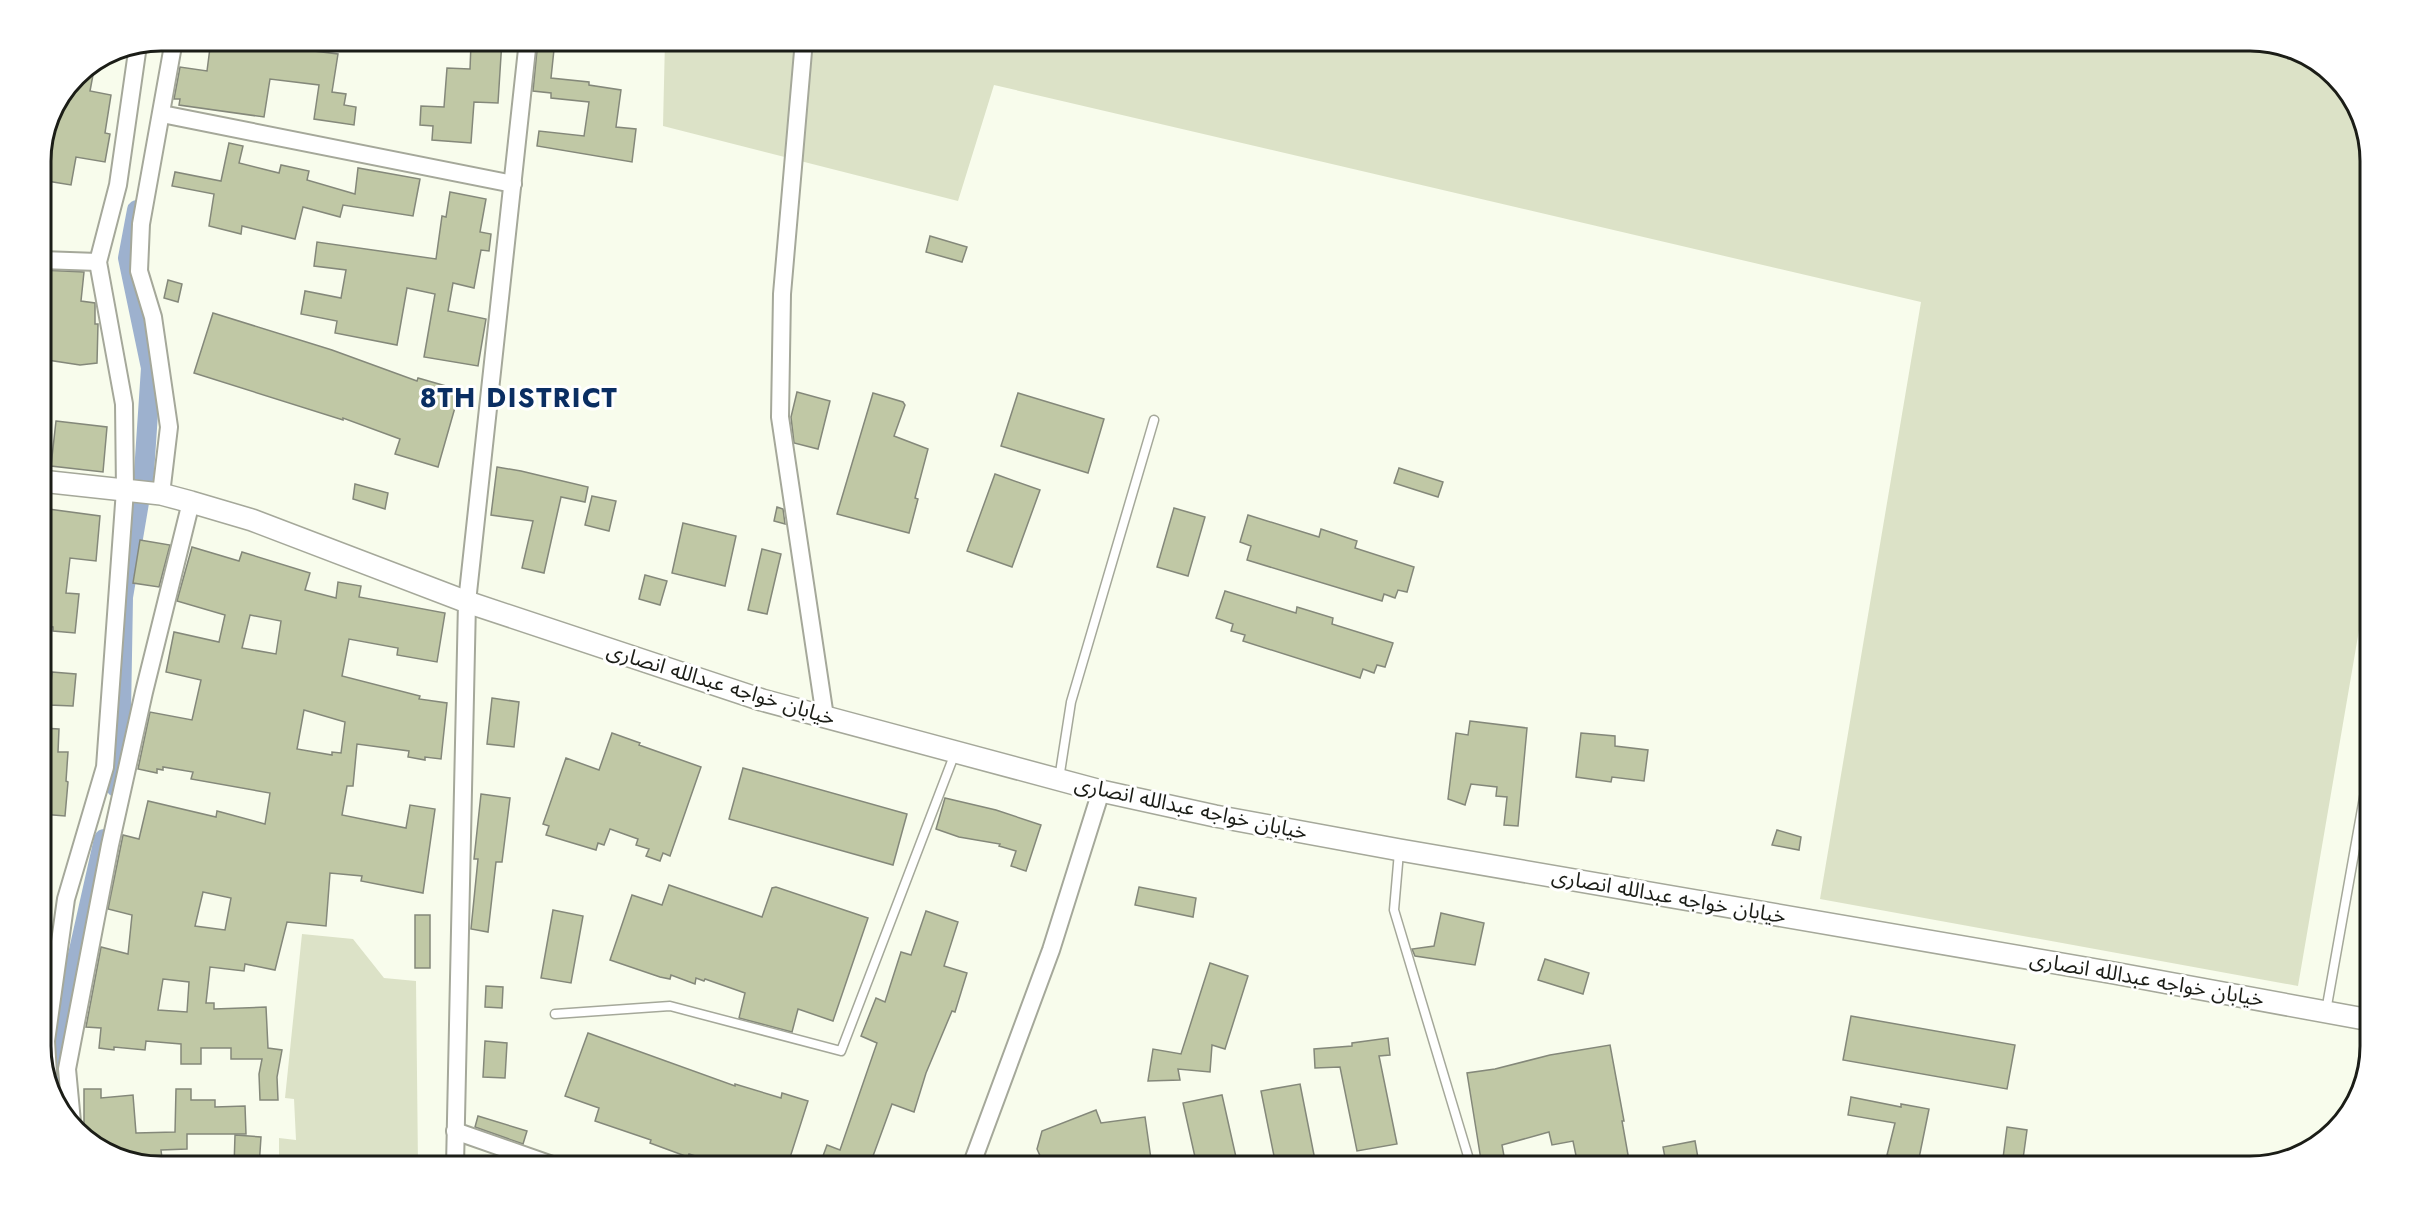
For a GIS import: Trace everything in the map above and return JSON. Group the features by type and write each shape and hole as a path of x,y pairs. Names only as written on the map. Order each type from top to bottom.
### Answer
{"street":[{"path":"160,494 169,427 153,317 139,271 141,224 172,51"},
{"path":"455,1156 467,602 527,51"},
{"path":"803,51 782,294 780,417 825,717"},
{"path":"51,1006 66,899 105,767 125,490 124,404 98,262 118,185 137,54"},
{"path":"162,114 513,184"},
{"path":"51,260 98,262"},
{"name":"خیابان خواجه عبدالله انصاری","path":"51,482 160,494 191,502 252,520 467,602 762,700 1101,790 1215,816 1400,850 2360,1018"},
{"path":"71,1108 67,1069 107,856 144,692 191,502"},
{"path":"975,1156 1051,950 1101,790"},
{"path":"455,1131 524,1156"}],"lane":[{"path":"1059,780 1071,702 1154,420"},
{"path":"555,1014 670,1006 841,1051 955,753"},
{"path":"2326,1011 2360,820"},
{"path":"1400,850 1394,910 1467,1156"}],"green space":[{"path":"665,51 2250,51 2278,55 2298,62 2322,78 2341,100 2354,126 2360,154 2360,624 2298,986 1820,899 1921,302 994,85 958,201 663,126"},
{"path":"302,934 353,939 384,978 416,981 418,1156 279,1156 279,1138 296,1140 294,1099 285,1098"}],"building":[{"path":"210,51 314,51 338,54 332,92 346,94 344,105 356,107 354,125 314,119 319,85 270,79 264,117 179,105 180,99 174,99 180,67 207,71"},
{"path":"471,51 501,51 498,103 474,102 471,143 432,140 433,126 420,125 421,106 444,107 447,68 470,69"},
{"path":"537,51 554,51 551,78 589,82 589,85 621,90 616,127 636,129 632,162 537,146 539,131 584,136 589,102 551,98 551,93 533,91"},
{"path":"93,75 90,91 111,95 105,133 110,134 105,162 76,157 71,185 51,182 52,147 59,119 66,106 83,83"},
{"path":"229,143 243,146 239,163 279,173 281,165 309,171 307,180 355,194 358,168 420,179 413,216 343,205 340,217 303,207 295,239 242,226 241,234 209,226 214,194 172,186 175,172 221,181"},
{"path":"450,192 486,199 480,232 491,234 489,251 481,250 474,288 453,283 448,311 486,319 478,366 424,357 435,294 407,288 397,345 335,333 337,321 301,314 305,291 341,298 346,270 314,266 317,242 436,259 442,216 446,217"},
{"path":"930,236 967,247 962,262 926,252"},
{"path":"51,270 84,272 81,301 95,303 95,324 98,324 97,363 80,365 51,361"},
{"path":"168,280 182,284 178,302 164,298"},
{"path":"213,313 332,350 417,381 418,378 460,390 438,467 395,454 400,439 343,418 343,420 194,373"},
{"path":"797,392 830,401 818,449 794,443 791,417"},
{"path":"873,393 903,402 905,405 894,436 928,449 915,498 918,499 909,533 837,514"},
{"path":"1018,393 1104,419 1088,473 1001,446"},
{"path":"56,421 107,427 103,472 51,466"},
{"path":"497,467 588,487 585,502 561,497 544,573 522,568 533,521 491,515"},
{"path":"1399,468 1443,482 1438,497 1394,483"},
{"path":"995,474 1040,490 1012,567 967,551"},
{"path":"355,484 388,493 385,509 353,499"},
{"path":"592,496 616,501 609,531 585,525"},
{"path":"777,507 783,509 785,524 774,521"},
{"path":"1174,508 1205,517 1188,576 1157,567"},
{"path":"51,509 100,516 96,561 70,558 66,593 79,594 75,633 53,631 51,627"},
{"path":"1248,515 1319,537 1321,529 1357,541 1355,548 1414,567 1407,592 1398,590 1395,598 1384,594 1382,601 1247,560 1251,546 1240,542"},
{"path":"683,523 736,536 725,586 672,573"},
{"path":"140,540 170,545 159,587 133,583"},
{"path":"192,547 239,561 242,552 310,573 305,590 336,598 338,582 361,586 359,597 445,613 437,662 397,655 398,648 349,639 342,676 420,696 419,699 447,703 441,759 425,757 425,760 408,757 409,751 357,744 353,786 347,786 342,815 406,828 410,805 435,809 423,893 361,881 362,876 330,873 326,926 287,922 275,970 245,964 244,971 210,967 206,1003 214,1003 214,1009 266,1007 268,1048 282,1050 277,1077 278,1100 260,1100 259,1074 262,1059 231,1059 231,1048 201,1048 201,1064 181,1064 181,1044 146,1041 145,1050 99,1048 101,1028 86,1027 101,947 128,954 132,915 108,909 123,835 139,839 148,801 216,817 217,811 265,824 270,793 191,779 193,772 163,767 163,770 157,769 157,773 138,769 150,712 192,720 201,680 166,672 174,632 219,642 225,615 177,601","holes":["250,615 281,621 276,654 242,648","304,710 345,722 341,753 332,752 332,755 297,749","203,892 231,898 225,930 195,926","163,979 189,982 187,1012 158,1010"]},
{"path":"762,549 781,554 767,614 748,610"},
{"path":"645,575 667,581 660,605 639,599"},
{"path":"1225,591 1296,613 1297,607 1333,618 1332,624 1393,643 1385,667 1377,665 1374,673 1363,669 1360,678 1243,641 1245,635 1231,631 1233,624 1216,618"},
{"path":"52,672 76,674 73,706 51,705"},
{"path":"492,698 519,702 514,747 487,744"},
{"path":"1470,721 1527,728 1518,826 1504,825 1507,797 1496,796 1497,787 1471,784 1465,805 1448,799 1456,733 1468,735"},
{"path":"51,729 59,729 58,752 68,752 65,816 51,815"},
{"path":"612,733 701,767 670,856 663,853 660,861 646,856 649,849 636,845 638,839 610,829 604,845 598,843 596,850 546,835 549,826 543,824 566,758 599,770"},
{"path":"1581,733 1615,736 1615,746 1648,750 1644,781 1612,777 1611,782 1576,777"},
{"path":"743,768 907,814 893,865 729,819"},
{"path":"481,794 510,798 502,862 496,862 488,932 471,929 478,859 474,859"},
{"path":"945,798 996,810 1041,825 1026,871 1011,866 1016,851 999,846 1000,844 959,837 936,829"},
{"path":"1777,830 1801,837 1799,850 1772,845"},
{"path":"669,885 762,917 772,888 776,887 868,918 833,1021 798,1009 792,1032 739,1018 745,993 705,979 704,981 696,978 695,984 671,975 670,979 660,977 610,960 632,895 662,905"},
{"path":"1139,887 1196,898 1193,917 1135,905"},
{"path":"553,910 583,916 571,983 541,978"},
{"path":"926,911 958,922 944,966 967,973 955,1012 952,1011 926,1073 914,1112 892,1104 873,1156 823,1156 827,1145 840,1150 877,1043 861,1036 876,998 885,1002 901,952 911,955"},
{"path":"1441,913 1484,923 1475,965 1415,956 1412,949 1434,946"},
{"path":"415,915 430,915 430,968 415,968"},
{"path":"1545,959 1589,973 1583,994 1538,980"},
{"path":"1210,963 1248,976 1225,1049 1212,1045 1210,1072 1178,1069 1180,1080 1148,1081 1153,1049 1181,1054"},
{"path":"486,986 503,987 502,1008 485,1007"},
{"path":"1851,1016 2015,1045 2007,1089 1843,1060"},
{"path":"588,1033 735,1086 735,1084 781,1098 782,1093 808,1101 790,1156 695,1156 689,1154 685,1156 650,1143 651,1140 595,1121 599,1108 565,1096"},
{"path":"1388,1038 1390,1055 1379,1056 1397,1144 1357,1151 1340,1067 1315,1068 1314,1049 1352,1046 1352,1043"},
{"path":"485,1041 507,1043 505,1078 483,1077"},
{"path":"1610,1045 1628,1156 1576,1156 1573,1141 1552,1145 1549,1132 1502,1145 1504,1156 1480,1156 1467,1073 1495,1069 1550,1055"},
{"path":"1300,1084 1314,1156 1274,1156 1261,1091"},
{"path":"84,1089 101,1089 101,1098 133,1095 136,1133 175,1132 176,1089 191,1089 191,1100 215,1100 215,1107 245,1106 246,1134 187,1134 187,1149 161,1150 162,1156 154,1156 113,1145 84,1124"},
{"path":"1222,1095 1236,1156 1195,1156 1183,1103"},
{"path":"1851,1097 1901,1107 1901,1104 1929,1109 1919,1156 1887,1155 1895,1123 1848,1115"},
{"path":"1096,1110 1101,1123 1145,1117 1151,1156 1040,1156 1037,1149 1042,1131"},
{"path":"478,1116 527,1131 523,1144 475,1127"},
{"path":"2007,1127 2027,1130 2023,1156 2003,1156"},
{"path":"235,1135 261,1137 260,1156 234,1156"},
{"path":"1695,1141 1698,1156 1665,1156 1663,1147"}],"waterway":[{"path":"116,787 120,771 123,597 144,473 151,368 128,258 137,210"},
{"path":"60,1089 58,1044 104,839"}],"district":[{"name":"8TH DISTRICT","path":"519,397"}]}
